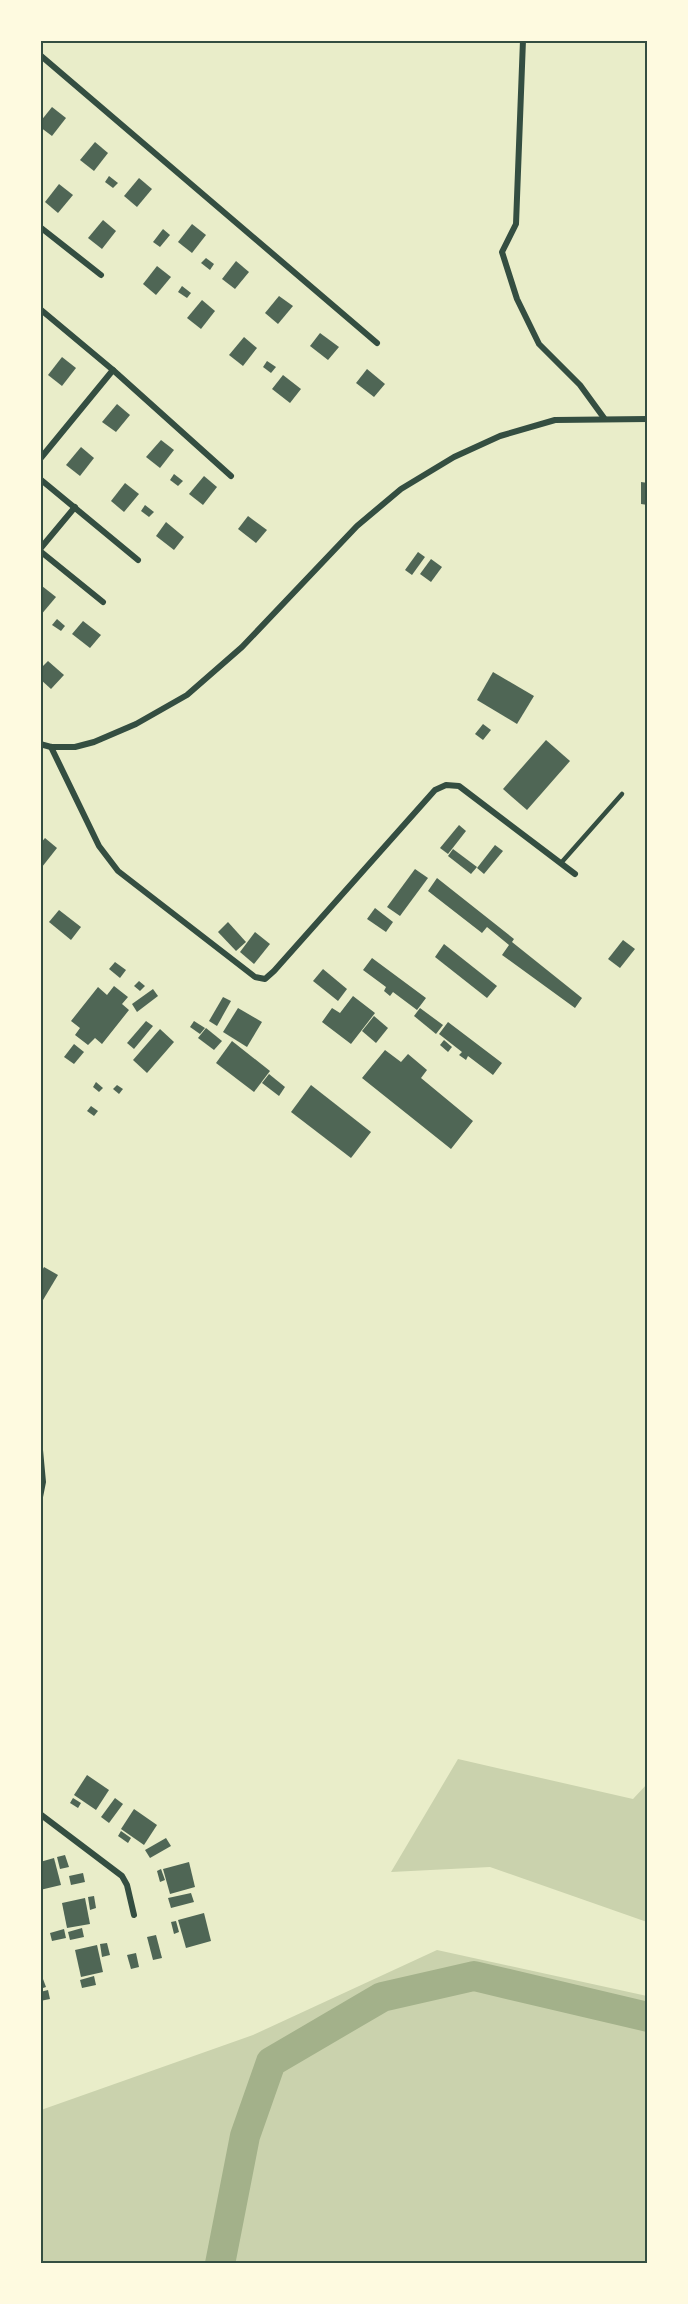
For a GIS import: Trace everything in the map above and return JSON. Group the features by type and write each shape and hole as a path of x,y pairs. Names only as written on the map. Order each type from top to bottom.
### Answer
{"street":[{"path":"523,40 516,224 504,247 504,260 517,299 539,344 580,385 604,418"},
{"path":"40,55 377,343"},
{"path":"40,226 101,275"},
{"path":"40,309 113,370 231,476"},
{"path":"40,459 113,370"},
{"path":"40,744 51,747 75,747 117,734 187,695 207,680 242,647 357,526 401,489 454,458 500,436 555,420 648,419"},
{"path":"40,479 138,560"},
{"path":"75,507 40,550 103,602"},
{"path":"51,747 99,846 118,870 255,977 265,979 435,790 446,785 459,786 575,874"},
{"path":"40,1450 43,1482 40,1497"},
{"path":"40,1814 122,1876 127,1885 134,1916"}],"lane":[{"path":"561,863 622,794"}],"green space":[{"path":"458,1759 633,1799 647,1784 647,1922 490,1867 391,1872"},
{"path":"437,1950 647,1996 647,2263 41,2263 41,2110 253,2035"}],"building":[{"path":"52,107 66,118 52,136 40,127 40,122"},
{"path":"95,142 108,153 94,171 80,160"},
{"path":"109,176 118,183 113,188 105,182"},
{"path":"139,178 152,189 137,207 124,196"},
{"path":"59,184 73,195 58,213 45,202"},
{"path":"103,220 116,231 102,249 88,238"},
{"path":"192,224 206,235 192,253 178,242"},
{"path":"163,229 170,235 160,247 153,242"},
{"path":"206,258 214,264 210,270 201,263"},
{"path":"236,261 249,272 235,289 222,279"},
{"path":"157,266 171,277 156,295 143,284"},
{"path":"182,286 191,293 187,298 178,292"},
{"path":"279,296 293,306 278,324 265,313"},
{"path":"202,300 215,311 201,329 187,318"},
{"path":"320,333 339,347 328,360 310,346"},
{"path":"244,337 257,348 243,366 229,355"},
{"path":"62,357 76,368 62,386 48,375"},
{"path":"267,361 276,367 271,373 263,367"},
{"path":"367,369 385,384 374,397 356,383"},
{"path":"283,375 301,389 290,403 272,389"},
{"path":"117,404 130,415 116,432 102,422"},
{"path":"161,440 174,450 160,468 146,457"},
{"path":"81,447 94,458 80,476 66,465"},
{"path":"174,474 183,481 178,486 170,480"},
{"path":"204,476 217,487 203,505 189,494"},
{"path":"641,482 648,483 648,505 641,504"},
{"path":"125,483 139,494 124,512 111,501"},
{"path":"145,505 154,512 149,517 141,511"},
{"path":"248,516 267,530 256,543 238,529"},
{"path":"166,522 184,537 174,550 156,536"},
{"path":"418,552 425,557 412,575 405,570"},
{"path":"431,559 442,567 431,582 420,574"},
{"path":"42,586 56,597 40,616 40,588"},
{"path":"57,619 65,626 61,631 52,625"},
{"path":"83,621 101,635 90,648 72,634"},
{"path":"48,661 64,675 51,689 40,679 40,669"},
{"path":"493,672 534,696 517,724 477,700"},
{"path":"483,724 491,730 483,740 475,734"},
{"path":"546,740 570,761 527,810 503,789"},
{"path":"459,825 466,831 448,854 440,848"},
{"path":"45,838 57,848 42,867 40,844"},
{"path":"495,845 503,851 484,874 477,868"},
{"path":"453,849 477,867 471,874 448,856"},
{"path":"415,869 428,878 400,916 387,907"},
{"path":"437,878 514,939 512,942 582,998 575,1008 502,955 509,945 487,927 482,933 428,891"},
{"path":"375,908 393,922 386,932 367,919"},
{"path":"59,910 81,927 71,940 49,922"},
{"path":"228,922 246,942 236,951 218,932"},
{"path":"255,932 270,944 254,964 240,952"},
{"path":"623,940 635,949 620,968 608,959"},
{"path":"444,944 497,986 487,998 435,957"},
{"path":"372,958 426,998 417,1010 393,992 390,996 384,991 386,987 363,970"},
{"path":"115,962 126,970 120,978 109,969"},
{"path":"323,969 347,989 338,1001 313,981"},
{"path":"139,981 145,986 140,991 134,986"},
{"path":"114,986 128,997 122,1004 129,1010 102,1044 95,1038 88,1045 75,1035 80,1028 71,1021 98,987 107,995"},
{"path":"153,989 158,996 137,1012 132,1004"},
{"path":"353,996 375,1013 351,1044 322,1022 332,1008 340,1013"},
{"path":"223,997 231,1001 217,1026 209,1021"},
{"path":"238,1008 262,1022 247,1047 223,1032"},
{"path":"420,1008 443,1025 436,1034 414,1016"},
{"path":"374,1016 388,1028 376,1043 362,1031"},
{"path":"146,1021 153,1026 134,1049 127,1043"},
{"path":"194,1021 205,1028 200,1034 190,1027"},
{"path":"448,1022 502,1063 493,1075 468,1056 466,1060 459,1055 462,1052 439,1034"},
{"path":"206,1028 222,1041 214,1050 198,1038"},
{"path":"160,1029 174,1042 147,1073 133,1060"},
{"path":"444,1040 452,1047 448,1052 440,1045"},
{"path":"232,1041 270,1071 254,1092 216,1063"},
{"path":"74,1044 84,1052 74,1064 64,1057"},
{"path":"385,1050 401,1062 408,1054 427,1070 421,1078 473,1121 451,1149 362,1078"},
{"path":"269,1074 285,1087 279,1096 262,1083"},
{"path":"96,1082 103,1088 99,1092 93,1087"},
{"path":"117,1085 123,1089 119,1094 113,1089"},
{"path":"311,1085 371,1132 351,1158 291,1112"},
{"path":"91,1106 98,1111 94,1116 87,1111"},
{"path":"44,1267 58,1275 40,1305 40,1274"},
{"path":"87,1775 109,1790 96,1810 74,1795"},
{"path":"73,1798 81,1803 78,1808 70,1803"},
{"path":"115,1798 123,1804 109,1823 101,1817"},
{"path":"134,1809 157,1825 144,1845 121,1829"},
{"path":"121,1831 131,1838 128,1843 118,1836"},
{"path":"166,1838 171,1846 150,1858 145,1850"},
{"path":"65,1855 69,1867 60,1869 57,1857"},
{"path":"54,1858 61,1885 40,1890 40,1862"},
{"path":"189,1862 195,1887 170,1894 163,1869"},
{"path":"161,1869 165,1880 160,1882 157,1871"},
{"path":"83,1873 85,1882 71,1885 69,1876"},
{"path":"191,1893 194,1902 171,1908 168,1898"},
{"path":"94,1896 96,1908 90,1910 88,1897"},
{"path":"85,1898 90,1924 67,1928 62,1903"},
{"path":"204,1913 211,1941 186,1948 178,1920"},
{"path":"176,1921 179,1932 174,1934 171,1922"},
{"path":"82,1928 84,1937 70,1940 68,1932"},
{"path":"64,1929 66,1938 52,1941 50,1933"},
{"path":"156,1935 162,1958 153,1960 147,1937"},
{"path":"107,1943 110,1955 102,1957 100,1944"},
{"path":"97,1945 103,1972 81,1977 75,1950"},
{"path":"136,1953 139,1967 131,1969 127,1955"},
{"path":"40,1971 46,1987 40,1989"},
{"path":"94,1976 96,1985 82,1988 80,1980"},
{"path":"48,1990 50,1999 40,2001 40,1992"}],"waterway":[{"path":"220,2264 245,2136 271,2062 382,1997 474,1976 648,2017"}]}
